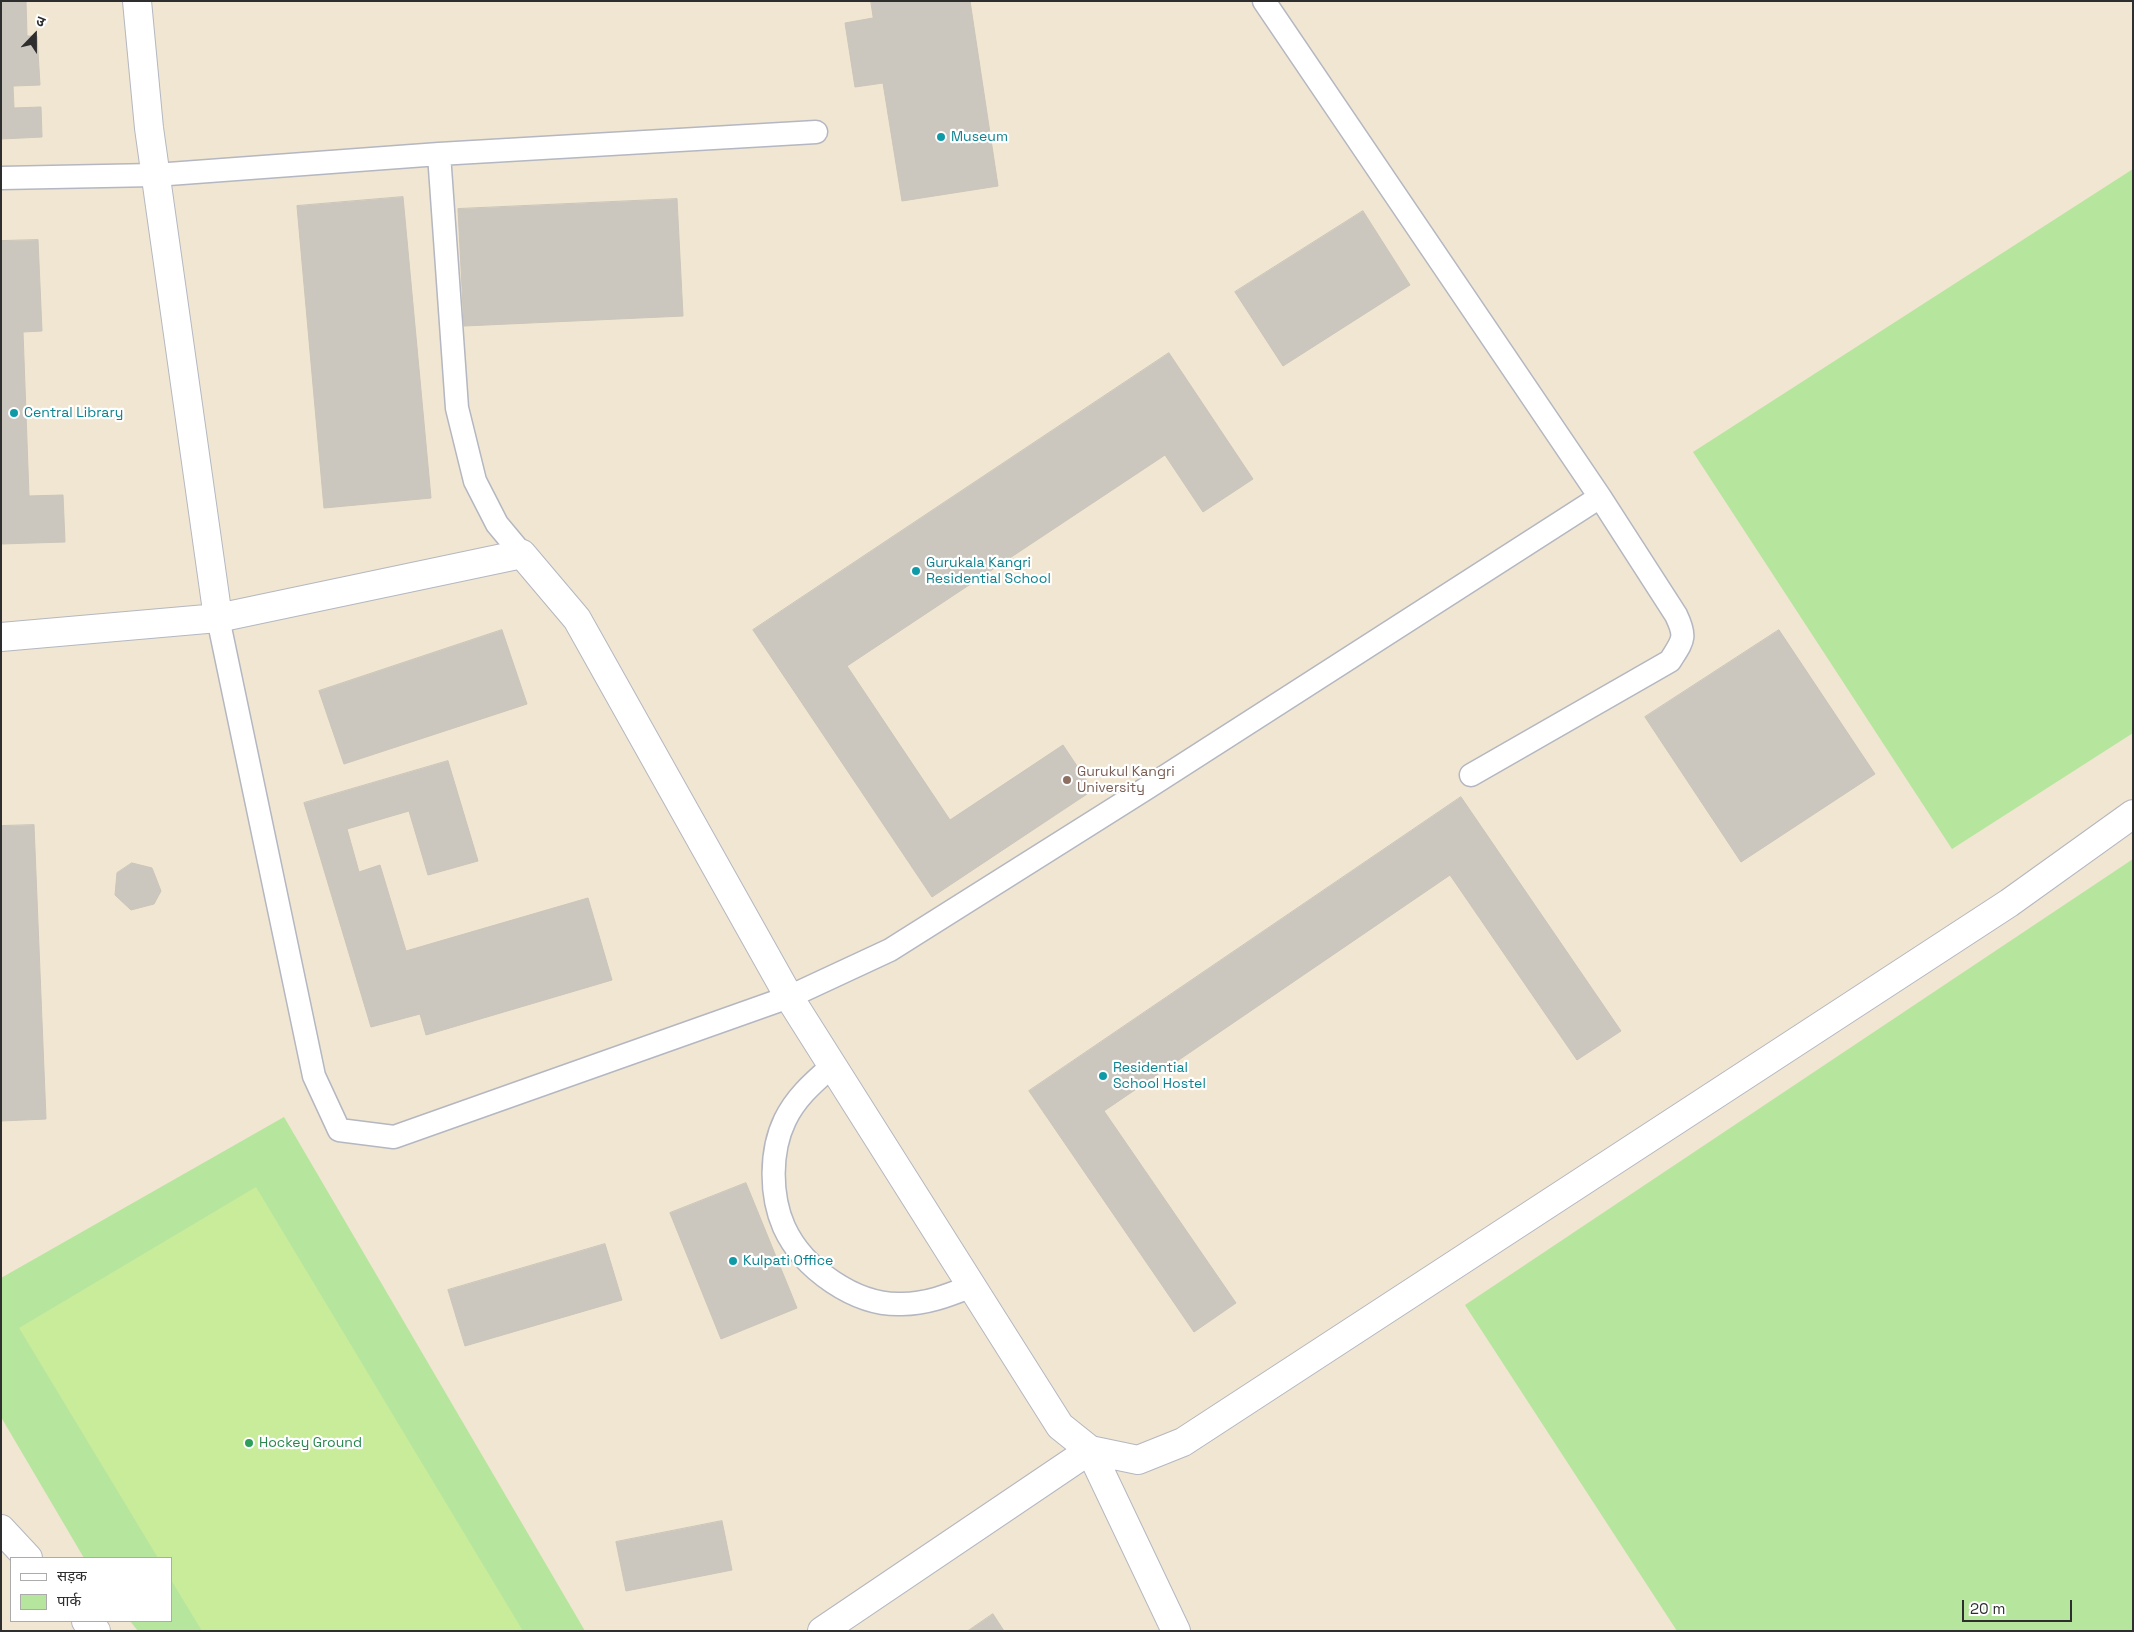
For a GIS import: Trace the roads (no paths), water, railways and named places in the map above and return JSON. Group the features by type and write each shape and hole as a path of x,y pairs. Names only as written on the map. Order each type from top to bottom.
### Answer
{"street":[{"path":"137,1 155,175 218,618"},
{"path":"1,637 218,618 522,554 577,619 788,997 1060,1426 1090,1450 1176,1631"},
{"path":"822,1631 1090,1450 1138,1460 1183,1442 2009,903 2133,814"},
{"path":"1,1530 27,1557"},
{"path":"87,1622 96,1631"}],"lane":[{"path":"1264,1 1600,497 1676,615 1682,628 1683,638 1670,660 1471,775"},
{"path":"1,178 155,175 439,154 816,132"},
{"path":"439,154 457,408 475,481 497,524 522,554"},
{"path":"218,618 314,1076 339,1130 394,1138 788,997 890,950 1147,788 1600,497"},
{"path":"832,1066 805,1089 785,1120 775,1155 775,1192 784,1227 804,1258 832,1282 865,1298 901,1304 938,1300 972,1286"}],"place":[{"name":"Museum","path":"941,137"},
{"name":"Central Library","path":"14,413"},
{"name":"Gurukala Kangri Residential School","path":"916,571"},
{"name":"Gurukul Kangri University","path":"1067,780"},
{"name":"Residential School Hostel","path":"1103,1076"},
{"name":"Kulpati Office","path":"733,1261"},
{"name":"Hockey Ground","path":"249,1443"}]}
